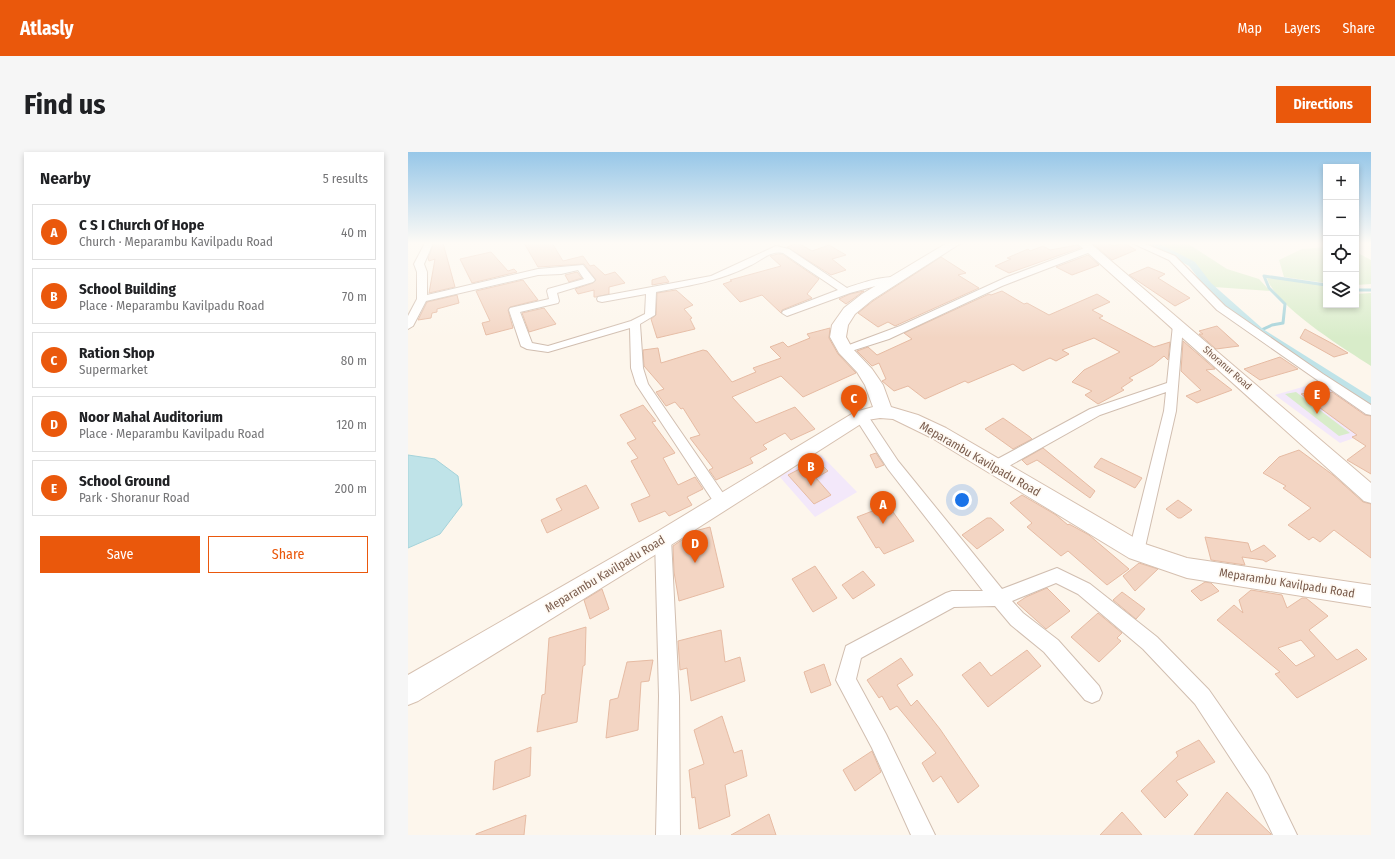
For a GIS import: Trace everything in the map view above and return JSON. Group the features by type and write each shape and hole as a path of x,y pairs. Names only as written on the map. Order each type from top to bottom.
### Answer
{"main road":[{"path":"884,412 874,385 864,369 844,350 838,337 840,325 849,311 867,297 904,275"},
{"name":"Shoranur Road","path":"1120,275 1371,494"},
{"name":"Meparambu Kavilpadu Road","path":"408,691 663,539 861,416 884,412 915,421 939,433 1137,551 1187,568 1371,596"}],"street":[{"path":"408,326 422,299 422,275"},
{"path":"422,299 526,275"},
{"path":"540,275 552,291 554,301 514,310 527,346 548,349 635,322 650,315 651,290"},
{"path":"552,291 590,280 586,275"},
{"path":"602,299 713,278 721,275"},
{"path":"822,275 846,291"},
{"path":"844,350 865,344 926,320 1020,275"},
{"path":"1189,275 1221,308 1319,377 1371,411"},
{"path":"787,313 846,291 882,281 896,280"},
{"path":"635,322 637,368 642,384 722,503"},
{"path":"1137,551 1170,411 1178,325"},
{"path":"995,467 1095,412 1172,385"},
{"path":"861,416 893,465 1017,619 1051,646 1092,693"},
{"path":"663,539 669,696 668,835"},
{"path":"923,835 880,741 846,680 854,652 952,599 1000,598 1057,575 1084,589 1150,643 1202,697 1260,783 1285,835"}],"shaded area":[{"path":"1323,381 1371,413 1371,432 1340,443 1275,395"},
{"path":"821,455 857,492 815,517 779,476"}],"green space":[{"path":"1203,275 1246,275 1259,279 1270,291 1214,287"},
{"path":"1283,275 1323,275 1323,283 1284,277"},
{"path":"1359,275 1371,275 1371,284 1359,285"},
{"path":"1267,278 1310,282 1323,285 1323,308 1359,308 1359,294 1371,293 1371,366 1329,338 1297,314 1283,302"},
{"path":"1296,392 1350,433 1339,436 1285,394"}],"water":[{"path":"408,455 435,459 458,476 462,505 440,534 408,548"}],"building":[{"path":"432,275 452,275 455,287 429,293"},
{"path":"468,275 505,275 472,283"},
{"path":"565,275 579,275 582,278 569,282"},
{"path":"592,275 618,275 625,283 609,287 609,294 596,297 594,297 594,290 578,294 575,289 593,283 596,280"},
{"path":"749,275 813,275 819,279 807,294 812,298 782,310 781,313 762,295 740,302 723,284 732,281 730,280"},
{"path":"913,275 959,275 979,288 895,326 888,322 878,327 858,313 873,301"},
{"path":"1129,275 1163,275 1158,278 1190,298 1175,306"},
{"path":"665,276 669,282 652,285 652,280"},
{"path":"523,280 538,300 510,307 508,310 513,328 486,335 482,323 490,321 476,291"},
{"path":"676,290 693,305 684,309 692,318 690,319 695,329 657,338 651,319 656,315 657,293"},
{"path":"864,291 846,304 839,299 850,294"},
{"path":"1002,291 1024,304 1027,303 1049,315 1097,294 1110,302 1092,310 1103,316 1099,318 1154,347 1170,342 1168,360 1164,356 1153,365 1129,378 1133,380 1121,388 1124,390 1098,404 1085,395 1092,391 1072,382 1084,370 1120,352 1094,338 1062,350 1069,354 1056,361 1050,358 1023,371 1013,364 968,383 965,381 925,399 908,386 894,391 882,381 886,379 879,363 872,366 857,351 868,347 877,355 912,339 904,333 989,294 991,295"},
{"path":"457,295 459,303 437,309 437,312 432,313 431,318 418,320 427,302"},
{"path":"544,308 556,324 529,332 522,313"},
{"path":"1217,326 1239,346 1216,349 1199,334 1203,334 1199,331"},
{"path":"830,328 829,338 838,354 856,373 803,397 781,376 732,397 756,423 795,407 815,429 791,440 785,433 763,445 767,449 750,458 753,463 716,480 709,470 713,468 690,438 700,435 683,408 681,409 675,402 666,406 656,392 664,389 644,366 643,350 658,348 661,363 703,350 707,351 732,382 756,372 753,368 781,358 770,347 783,342 788,347 810,338 807,334"},
{"path":"1305,329 1348,353 1334,357 1300,338"},
{"path":"1183,341 1215,369 1206,370 1232,390 1197,403 1186,396 1201,390 1181,371"},
{"path":"1280,357 1298,369 1260,380 1244,369"},
{"path":"1314,391 1322,396 1332,392 1365,415 1371,416 1371,474 1347,460 1366,446 1352,437 1357,435 1301,394"},
{"path":"643,405 656,421 652,422 675,453 663,458 678,485 695,477 703,489 687,497 692,505 669,516 665,511 639,522 631,504 650,496 631,461 638,458 627,443 636,439 620,415"},
{"path":"1003,418 1032,439 1013,449 985,429"},
{"path":"1043,448 1095,491 1090,498 1037,460 1027,465 1022,460"},
{"path":"1299,450 1333,475 1363,502 1371,504 1371,558 1334,530 1320,542 1313,537 1309,540 1288,525 1311,508 1283,488 1286,486 1263,473 1279,457"},
{"path":"876,453 884,465 876,468 870,455"},
{"path":"1101,458 1142,478 1135,488 1094,467"},
{"path":"817,460 828,471 816,478 831,495 814,504 788,475"},
{"path":"586,485 599,508 547,533 541,520 562,510 556,499"},
{"path":"1022,495 1056,515 1068,525 1069,524 1089,535 1129,569 1107,585 1068,551 1061,556 1027,527 1032,523 1010,503"},
{"path":"1178,500 1192,510 1181,518 1178,518 1166,509"},
{"path":"888,505 914,541 884,554 879,547 876,548 857,517"},
{"path":"987,518 991,518 1004,530 977,549 962,535"},
{"path":"710,527 724,587 679,601 674,572 673,546 695,531"},
{"path":"1205,537 1248,543 1251,552 1264,545 1276,556 1266,562 1263,560 1242,557 1245,565 1211,560"},
{"path":"1139,563 1158,569 1135,591 1123,576"},
{"path":"815,566 837,598 813,612 792,579"},
{"path":"863,571 875,585 853,599 842,585"},
{"path":"1205,582 1211,583 1219,591 1201,601 1191,591"},
{"path":"1047,588 1070,611 1046,629 1017,603 1026,597"},
{"path":"602,589 609,609 590,619 584,600"},
{"path":"1251,590 1282,595 1287,608 1302,598 1306,598 1328,616 1309,630 1337,660 1357,649 1367,659 1297,698 1275,674 1280,672 1217,620 1234,605 1243,613 1239,600","holes":["1301,640 1315,656 1296,666 1278,648"]},
{"path":"1122,592 1145,609 1136,619 1113,600"},
{"path":"1098,613 1122,633 1117,638 1121,641 1099,662 1071,637"},
{"path":"586,627 585,665 583,666 577,722 537,732 542,695 545,694 549,638"},
{"path":"721,630 725,662 740,657 745,681 691,701 687,668 680,670 678,641"},
{"path":"1027,650 1041,666 988,707 962,675 980,662 991,676"},
{"path":"901,658 913,675 897,685 911,706 917,700 940,729 979,786 958,803 941,776 933,782 922,763 936,753 897,706 890,710 882,696 879,698 867,680"},
{"path":"653,660 649,681 641,682 638,730 606,738 610,700 618,698 627,662"},
{"path":"824,664 831,685 811,693 804,672"},
{"path":"722,716 734,753 742,750 747,776 725,785 730,816 699,829 695,797 692,798 689,770 704,764 694,730"},
{"path":"1199,740 1215,762 1176,781 1188,795 1165,818 1141,791 1178,756 1176,752"},
{"path":"531,747 530,776 493,790 495,761"},
{"path":"872,751 881,772 855,791 843,770"},
{"path":"1227,792 1271,834 1271,835 1194,835"},
{"path":"1122,812 1142,835 1100,835"},
{"path":"769,814 776,835 731,835"},
{"path":"526,815 524,835 476,835 476,834"}],"waterway":[{"path":"1200,275 1208,285 1259,331 1371,403"},
{"path":"1259,331 1272,325 1283,323 1285,304 1269,288 1264,276 1323,285"},
{"path":"1359,290 1371,290"}],"place":[{"name":"School Ground","path":"1317,414"},
{"name":"Ration Shop","path":"854,418"},
{"name":"School Building","path":"811,486"},
{"name":"C S I Church Of Hope","path":"883,524"},
{"name":"Noor Mahal Auditorium","path":"695,563"}]}
